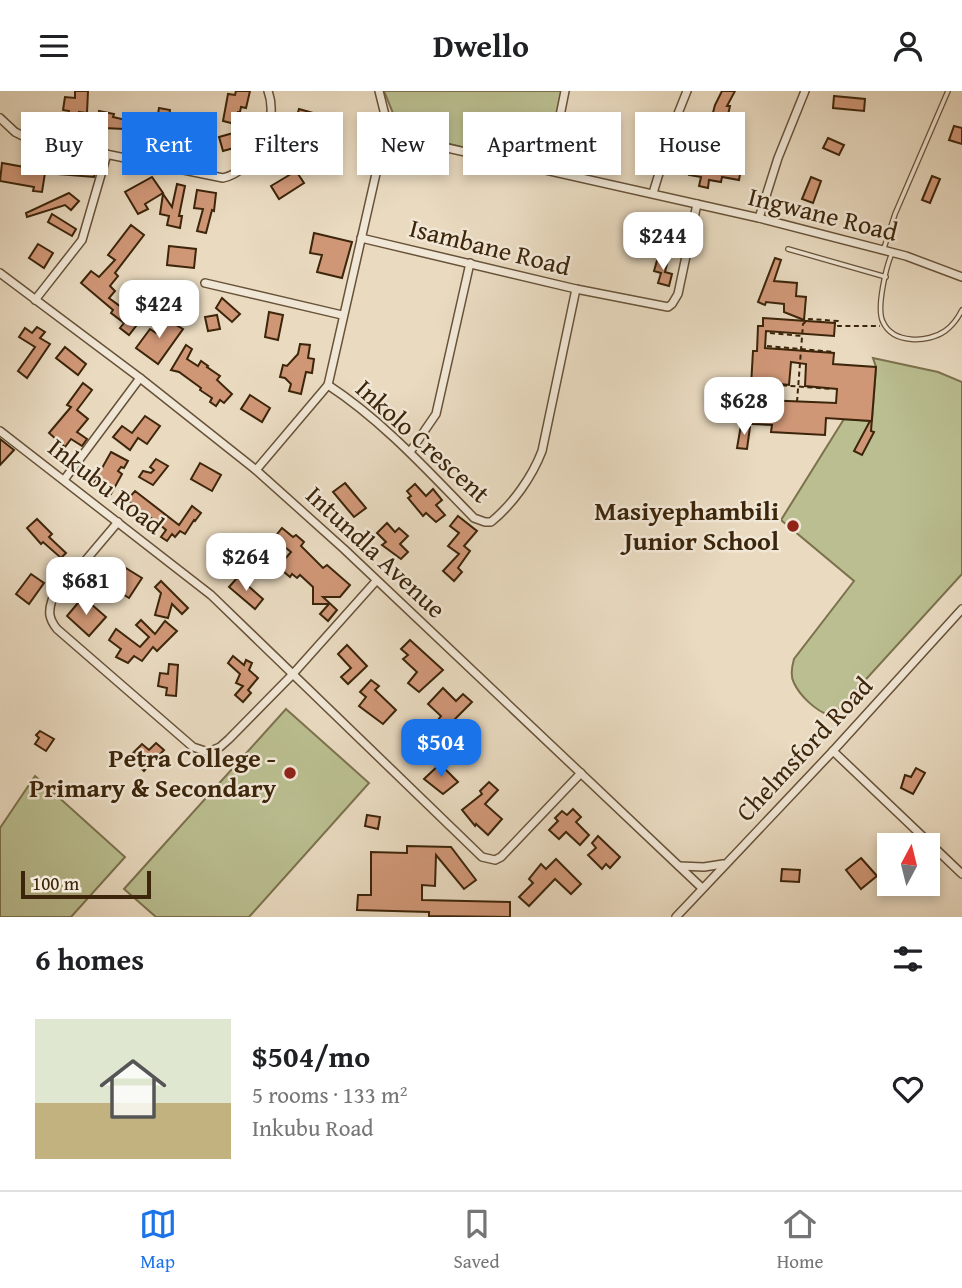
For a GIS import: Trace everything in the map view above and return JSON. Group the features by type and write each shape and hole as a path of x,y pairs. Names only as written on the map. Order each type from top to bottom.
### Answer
{"street":[{"path":"108,154 223,177 236,175 254,160 265,137 271,109 268,91"},
{"path":"379,91 385,112"},
{"path":"561,112 565,91"},
{"path":"653,193 687,91"},
{"path":"759,218 778,158 805,91"},
{"path":"0,118 21,135"},
{"path":"35,300 82,240 101,175"},
{"path":"256,470 328,385 375,175"},
{"name":"Ingwane Road","path":"572,175 759,218 934,265 962,277"},
{"name":"Isambane Road","path":"361,237 662,307 672,304 678,294 697,204"},
{"path":"410,452 436,414 470,263"},
{"name":"Intundla Avenue","path":"0,273 140,378 256,470 702,888"},
{"path":"205,283 342,315"},
{"name":"Inkolo Crescent","path":"328,385 350,400 410,452 474,517 485,522 496,518 523,487 536,467 542,451 576,289"},
{"path":"64,480 140,378"},
{"name":"Inkubu Road","path":"0,431 211,596 482,857 495,860 501,857 581,773"},
{"path":"118,522 52,600 49,615 57,629 192,747 208,752 229,739 292,675 376,581"},
{"name":"Chelmsford Road","path":"676,917 962,609"},
{"path":"833,751 962,874"},
{"path":"678,865 704,867 724,863"}],"lane":[{"path":"948,91 895,214 880,311 889,333 905,339 932,338 958,319 962,310"},
{"path":"788,249 886,277"}],"path":[{"path":"797,401 803,324 809,319 838,321 838,326 884,326"},
{"path":"769,333 802,336"},
{"path":"767,346 834,352"},
{"path":"765,384 832,389"}],"green space":[{"path":"384,91 563,91 558,112 463,112 463,147 449,144 449,112 393,112"},
{"path":"873,358 938,372 962,382 962,574 838,710 829,715 814,707 800,693 793,680 794,659 854,581 781,520 844,419 872,421 876,367"},
{"path":"286,709 369,783 249,917 156,917 124,889"},
{"path":"35,776 125,857 71,917 0,917 0,828"}],"building":[{"path":"75,91 88,91 87,112 63,110 65,97 75,98"},
{"path":"236,91 250,91 246,108 241,107 240,112 231,112 231,123 223,121 228,94 235,95"},
{"path":"722,91 735,91 727,106 730,106 729,112 713,112"},
{"path":"834,96 865,99 864,111 833,108"},
{"path":"159,108 170,110 170,112 158,112"},
{"path":"108,113 122,119 122,129 108,128"},
{"path":"954,126 962,128 962,144 949,140"},
{"path":"231,134 231,149 223,151 219,137"},
{"path":"828,138 844,145 839,155 823,148"},
{"path":"2,163 21,166 21,175 45,175 42,192 33,191 34,187 0,181"},
{"path":"289,175 299,175 304,183 279,199 271,186"},
{"path":"689,175 740,175 739,180 722,177 721,182 709,180 708,188 699,186 701,177"},
{"path":"932,176 940,179 930,203 922,200"},
{"path":"152,177 163,193 145,204 148,209 138,214 125,192"},
{"path":"811,177 821,181 813,203 802,199"},
{"path":"177,184 185,186 179,216 182,216 180,228 167,225 169,216 160,214 163,194 172,207"},
{"path":"197,190 216,193 214,211 212,210 206,233 197,231 203,209 194,208"},
{"path":"69,193 79,201 71,210 65,205 27,217 26,213"},
{"path":"52,214 76,229 72,236 48,222"},
{"path":"131,225 144,235 115,273 118,276 110,286 115,291 109,298 140,321 129,335 120,328 124,323 111,313 113,310 81,283 91,271 99,277 115,260 108,255"},
{"path":"314,233 352,242 342,278 317,272 322,255 310,253"},
{"path":"38,244 53,253 44,268 29,258"},
{"path":"169,246 196,249 194,268 167,265"},
{"path":"658,257 668,260 665,272 672,274 669,286 658,283 661,273 654,271"},
{"path":"775,258 781,260 774,281 797,283 796,296 806,297 804,320 784,312 784,304 766,302 765,305 758,302"},
{"path":"222,298 240,314 232,322 216,308"},
{"path":"269,312 283,315 278,340 265,337"},
{"path":"217,315 220,329 208,331 205,317"},
{"path":"160,316 183,329 158,364 136,348 150,329 156,333 159,329 154,324"},
{"path":"763,318 835,323 834,336 766,331 765,348 834,353 833,364 876,367 871,431 874,432 862,455 854,451 870,421 826,418 825,435 771,432 772,425 752,424 753,405 734,404 735,385 751,386 758,326 763,326","holes":["791,362 806,364 805,386 837,389 836,403 763,400 764,382 789,385"]},
{"path":"37,327 45,332 40,338 50,344 27,378 18,371 35,347 19,337 25,328 32,333"},
{"path":"300,344 310,345 308,358 314,359 312,373 306,372 301,394 289,391 291,384 280,377 283,365 287,366 298,354"},
{"path":"186,345 192,349 187,359 198,366 201,361 208,366 220,376 217,380 232,394 224,403 220,400 216,406 201,388 179,372 171,370"},
{"path":"65,347 86,364 78,375 56,358"},
{"path":"83,383 92,390 77,410 88,419 77,432 87,439 82,446 71,439 65,447 49,433 71,407 67,405"},
{"path":"250,395 270,408 262,422 241,409"},
{"path":"145,416 160,426 147,444 138,438 130,450 113,437 122,426 132,433"},
{"path":"741,425 750,427 747,449 737,448"},
{"path":"0,439 14,450 0,465"},
{"path":"111,452 128,461 124,468 121,467 118,471 122,474 111,494 93,484"},
{"path":"156,459 168,466 153,485 139,477 143,471 151,473 154,470 150,467"},
{"path":"200,463 221,475 212,491 191,479"},
{"path":"345,483 366,508 354,517 333,492"},
{"path":"415,484 426,496 433,489 442,500 436,505 445,515 436,522 426,513 423,516 408,498 411,496 407,491"},
{"path":"135,491 179,525 192,506 201,513 185,534 180,531 175,537 172,534 167,541 161,537 166,530 159,524 143,512 140,519 134,516 138,508 127,500"},
{"path":"458,516 477,531 464,546 470,551 458,568 462,572 454,581 443,571 459,554 448,546 459,533 450,526"},
{"path":"37,519 52,534 49,537 66,553 61,558 43,542 41,544 27,528"},
{"path":"387,523 395,532 399,528 408,536 400,544 408,552 401,559 382,545 386,542 377,533"},
{"path":"282,528 304,542 301,546 323,568 327,565 350,585 340,597 323,597 337,610 328,621 320,614 329,604 313,604 313,587 300,575 297,578 292,574 290,577 278,567 291,552 274,538"},
{"path":"116,562 142,578 129,598 103,582"},
{"path":"31,574 44,583 29,604 16,594"},
{"path":"238,577 263,599 255,609 229,587"},
{"path":"161,581 188,608 182,614 172,604 168,618 155,615 161,593 155,587"},
{"path":"83,597 106,617 89,636 67,616"},
{"path":"141,620 155,634 165,621 177,631 157,651 153,647 142,661 134,656 128,663 116,657 121,649 109,640 116,629 140,647 149,637 136,625"},
{"path":"410,640 443,670 419,692 408,683 417,672 403,659 408,655 401,649"},
{"path":"347,645 367,666 348,684 341,677 351,668 338,654"},
{"path":"233,656 244,665 246,660 252,663 249,670 258,678 248,690 251,693 243,702 235,695 243,686 236,683 240,674 228,663"},
{"path":"169,664 178,665 176,696 166,695 167,688 158,686 160,673 168,674"},
{"path":"371,680 379,686 375,690 396,710 383,724 359,706 366,697 360,692"},
{"path":"443,688 456,701 463,694 472,702 455,719 467,730 456,742 453,739 440,752 431,743 446,728 438,720 441,716 428,704"},
{"path":"40,731 54,739 46,751 35,744 39,738 36,735"},
{"path":"156,743 164,750 144,771 136,763 140,759 133,753 142,744 149,750"},
{"path":"440,764 458,782 443,794 424,779"},
{"path":"916,768 925,773 913,794 901,788 905,775 911,777"},
{"path":"489,782 498,790 485,804 502,819 488,835 476,824 475,826 462,810 482,794 480,791"},
{"path":"573,809 581,817 576,822 589,835 580,845 566,832 559,839 549,830 558,821 555,818 562,811 567,815"},
{"path":"367,815 380,817 378,829 365,826"},
{"path":"598,836 620,857 610,868 606,864 602,869 588,855 596,848 592,843"},
{"path":"407,846 451,847 476,880 464,889 436,855 435,886 422,885 422,900 510,902 510,917 429,916 429,912 357,910 358,895 371,895 371,852 407,853"},
{"path":"861,858 877,876 861,889 846,870"},
{"path":"556,859 581,884 571,894 555,879 529,906 519,897 533,883 529,879 541,864 546,869"},
{"path":"782,869 800,870 799,882 781,881"}],"place":[{"name":"Masiyephambili Junior School","path":"793,526"},
{"name":"Petra College - Primary & Secondary","path":"290,773"}]}
